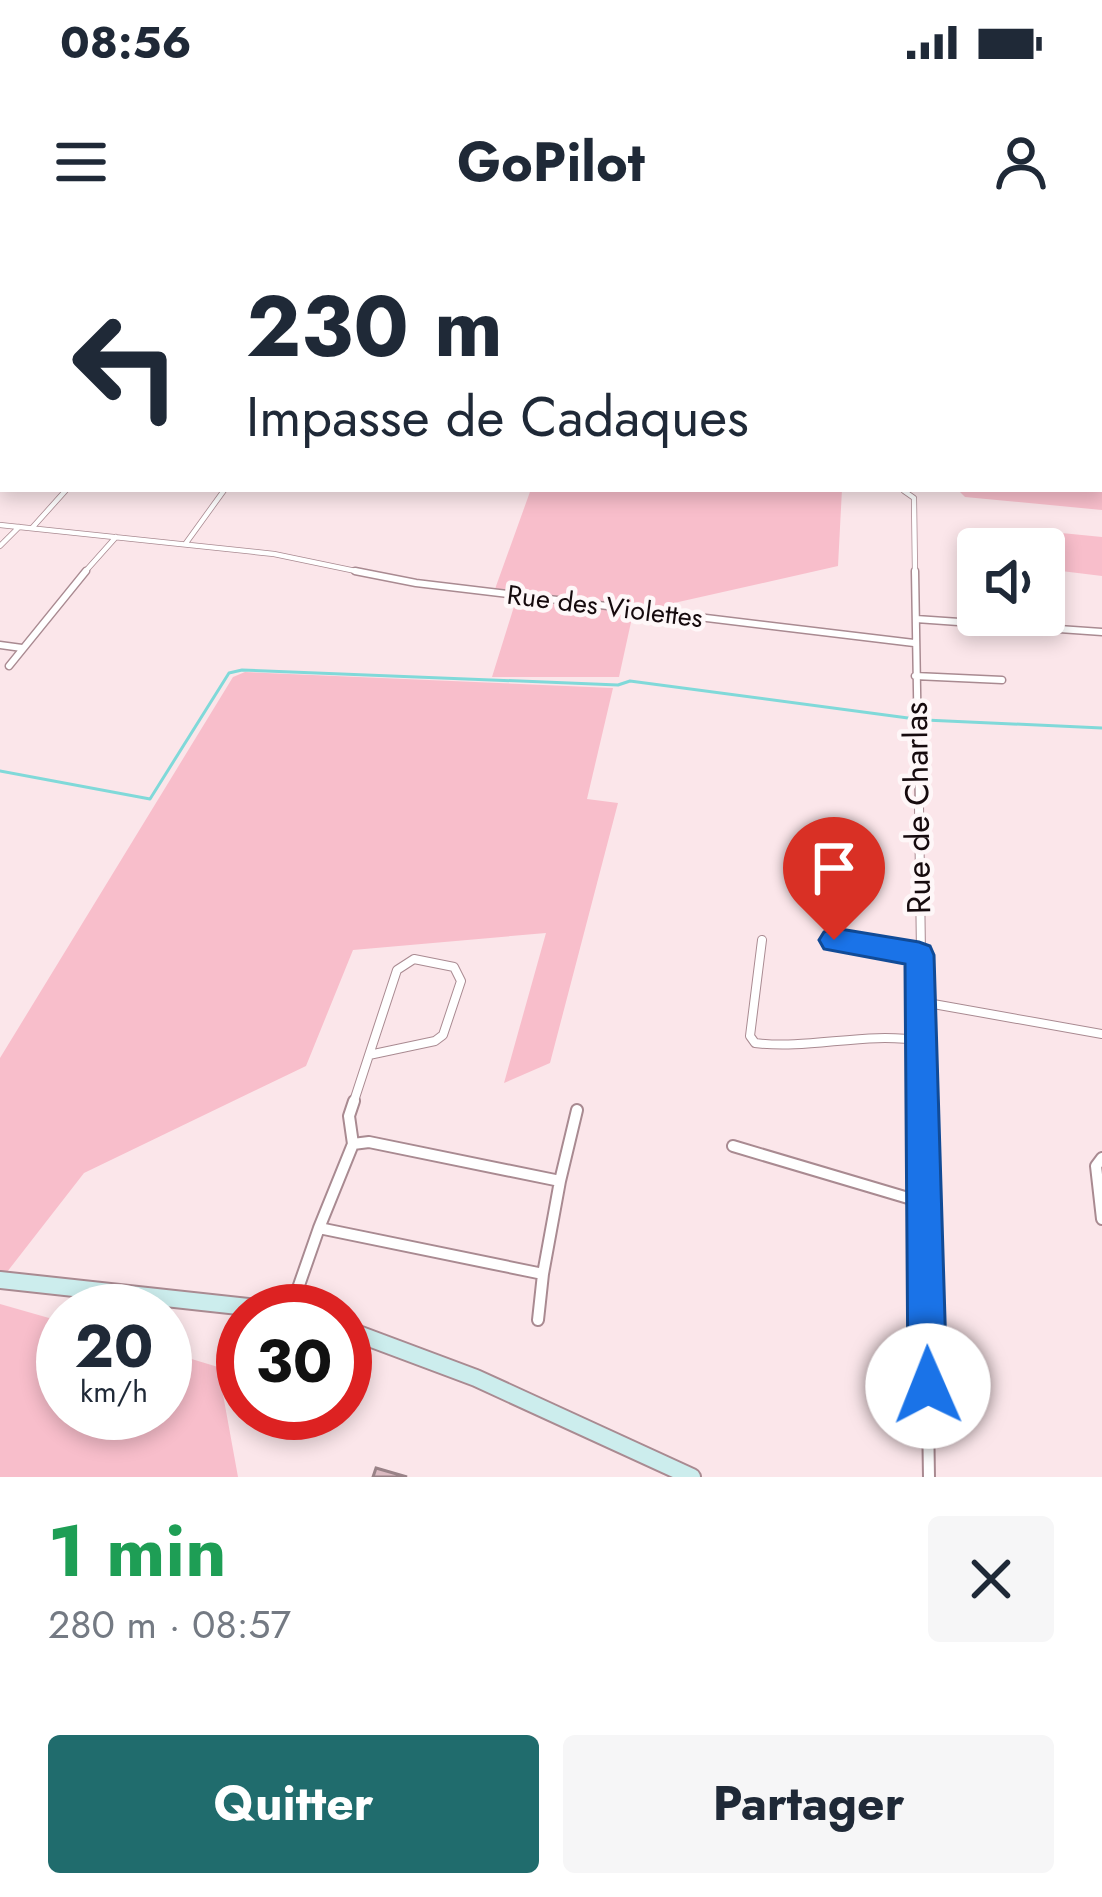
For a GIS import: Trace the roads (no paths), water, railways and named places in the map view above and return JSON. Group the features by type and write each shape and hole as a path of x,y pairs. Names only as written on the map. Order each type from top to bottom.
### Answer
{"main road":[{"path":"0,1280 216,1303"},
{"path":"372,1339 528,1400 692,1477"}],"street":[{"path":"31,529 64,492"},
{"path":"185,544 223,492"},
{"name":"Rue de Charlas","path":"905,492 914,498 929,1477"},
{"name":"Rue des Violettes","path":"0,525 297,557 416,583 915,643"},
{"path":"0,546 19,527"},
{"path":"0,659 11,663 116,537"},
{"path":"916,620 1102,632"},
{"path":"0,645 22,648"},
{"path":"915,676 1002,680"},
{"path":"763,940 750,1036 755,1043 860,1033 894,1033 922,1041"},
{"path":"834,940 919,955"},
{"path":"298,1284 344,1157 353,1144 349,1116 369,1055 398,970 405,961 454,967 460,981 443,1035 435,1041 369,1055"},
{"path":"922,1002 1102,1034"},
{"path":"538,1320 560,1181 577,1110"},
{"path":"353,1144 369,1142 560,1181"},
{"path":"733,1146 925,1203"},
{"path":"1102,1158 1096,1166 1102,1219"},
{"path":"318,1228 543,1274"}],"waterway":[{"path":"0,771 150,799 229,673 242,670 618,685 630,681 908,718"},
{"path":"925,720 1102,728"}]}
